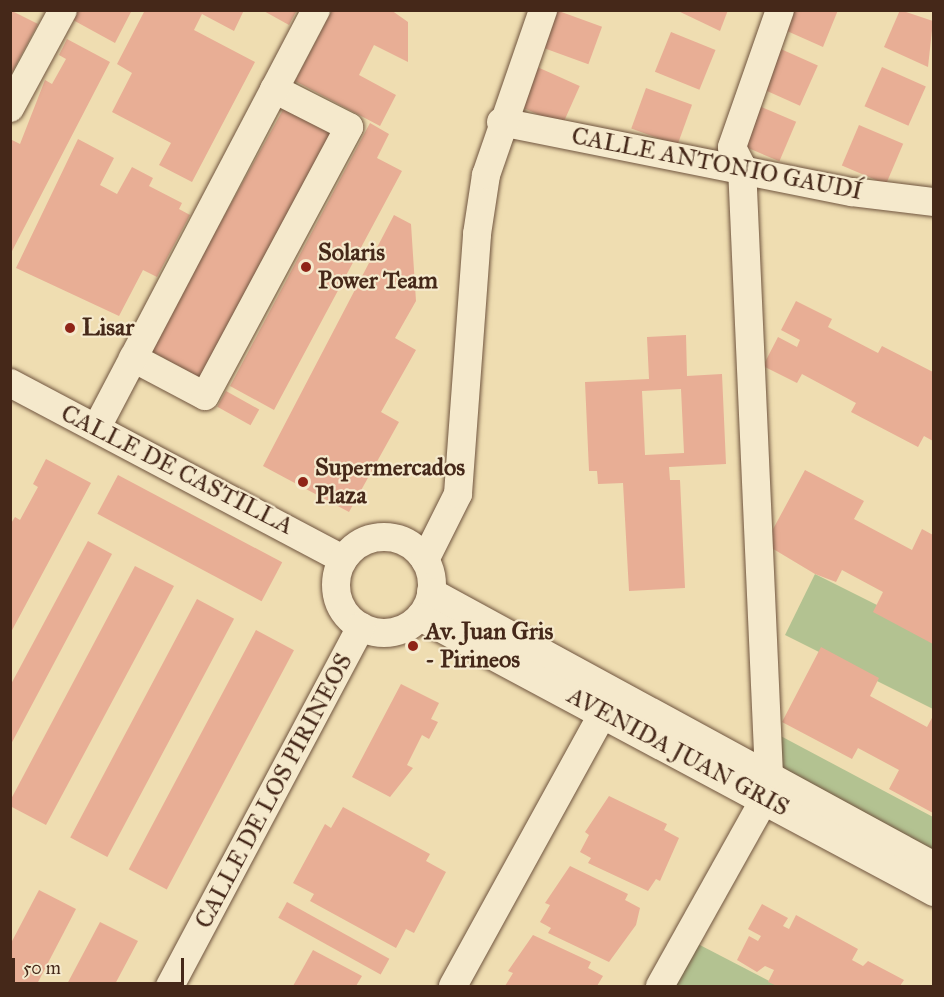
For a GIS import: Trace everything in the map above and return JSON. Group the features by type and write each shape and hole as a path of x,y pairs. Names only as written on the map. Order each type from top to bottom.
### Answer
{"street":[{"path":"10,108 63,10"},
{"path":"97,427 316,10"},
{"path":"425,560 415,549 389,537 360,543 343,559 336,593 346,615 361,627 394,632 425,605 425,560 458,494 477,234 501,122 543,10"},
{"path":"660,987 767,787 771,607 763,429 742,166 732,147 780,10"},
{"path":"133,358 205,396 349,127 274,89"},
{"name":"CALLE ANTONIO GAUDÍ","path":"501,122 742,166 852,192 931,196"},
{"name":"CALLE DE CASTILLA","path":"10,383 343,559"},
{"name":"AVENIDA JUAN GRIS","path":"425,605 603,712 933,866"},
{"name":"AVENIDA JUAN GRIS","path":"425,605 767,787 933,892"},
{"name":"CALLE DE LOS PIRINEOS","path":"170,987 361,627"},
{"path":"453,987 603,712"}],"green space":[{"path":"815,574 933,633 933,709 785,635"},
{"path":"775,733 933,817 933,855 776,771"},
{"path":"696,943 779,986 673,986"}],"building":[{"path":"10,10 38,24 10,76"},
{"path":"78,10 132,10 115,43 73,20"},
{"path":"145,10 244,10 234,31 202,14 194,30 255,62 192,182 159,165 171,143 112,112 132,73 117,64"},
{"path":"262,10 297,10 289,25"},
{"path":"332,10 391,10 408,22 408,62 374,45 359,75 396,95 380,126 295,81"},
{"path":"556,10 602,27 588,64 542,48"},
{"path":"676,10 728,10 720,31"},
{"path":"785,10 838,10 823,47 778,27"},
{"path":"900,10 933,21 928,67 884,47"},
{"path":"671,32 716,50 699,90 655,72"},
{"path":"67,39 110,62 10,255 10,139 20,144 45,80 52,84 66,59 59,55"},
{"path":"774,46 818,66 800,106 756,86"},
{"path":"535,66 580,86 562,125 518,105"},
{"path":"882,67 926,87 908,126 865,106"},
{"path":"646,88 692,105 677,145 631,128"},
{"path":"752,103 796,122 779,161 735,143"},
{"path":"284,108 335,136 200,378 150,350"},
{"path":"370,123 389,134 377,158 402,171 274,410 230,386"},
{"path":"859,125 903,144 886,184 842,166"},
{"path":"78,139 114,158 100,185 117,194 132,167 153,178 149,186 182,203 179,209 190,215 157,277 143,270 119,316 16,268"},
{"path":"394,215 411,224 416,301 395,338 416,350 381,412 399,422 349,512 263,466"},
{"path":"796,301 832,319 828,327 878,353 882,346 933,372 933,441 924,436 918,447 851,412 856,403 802,374 797,383 763,366 778,337 797,347 800,340 781,330"},
{"path":"686,335 687,376 722,374 726,464 669,467 670,480 680,480 685,588 629,591 623,483 598,484 597,471 589,471 585,382 649,379 647,337","holes":["681,389 684,453 645,455 642,391"]},
{"path":"226,391 259,409 251,425 217,407"},
{"path":"46,459 91,483 10,634 10,525 15,517 20,520 38,487 33,484"},
{"path":"805,470 864,501 854,519 912,550 922,529 933,535 933,644 873,612 883,592 842,570 836,582 815,574 765,544"},
{"path":"118,475 282,562 262,601 97,514"},
{"path":"88,541 112,554 10,746 10,686"},
{"path":"135,566 174,586 46,825 10,806 10,801"},
{"path":"197,599 234,619 107,857 70,837"},
{"path":"256,630 294,650 167,889 129,869"},
{"path":"821,647 879,678 870,696 927,727 933,716 933,813 889,789 899,770 858,748 852,759 782,722"},
{"path":"401,684 439,703 431,719 438,722 429,739 422,735 407,765 413,768 390,797 352,777"},
{"path":"609,796 667,824 664,830 679,838 660,881 656,879 648,891 588,863 591,858 580,852 589,835 585,832"},
{"path":"343,807 430,854 426,861 446,872 414,933 406,929 396,948 310,901 314,894 293,883 325,824 331,828"},
{"path":"570,866 628,894 625,900 640,908 636,925 609,962 548,933 551,928 540,922 550,905 545,903"},
{"path":"39,890 76,909 36,986 10,986 10,945"},
{"path":"287,902 389,959 381,974 278,918"},
{"path":"762,904 788,918 783,926 789,929 796,915 858,949 852,960 863,966 868,961 904,980 900,986 777,986 768,982 774,970 765,966 757,972 737,960 749,936 758,941 761,936 748,929"},
{"path":"100,922 138,941 114,986 66,986"},
{"path":"533,935 591,962 588,968 603,976 597,986 505,986 513,973 508,971"},
{"path":"313,950 362,976 356,986 293,986"}],"place":[{"name":"Solaris Power Team","path":"306,267"},
{"name":"Lisar","path":"70,328"},
{"name":"Supermercados Plaza","path":"303,482"},
{"name":"Av. Juan Gris - Pirineos","path":"413,646"}]}
